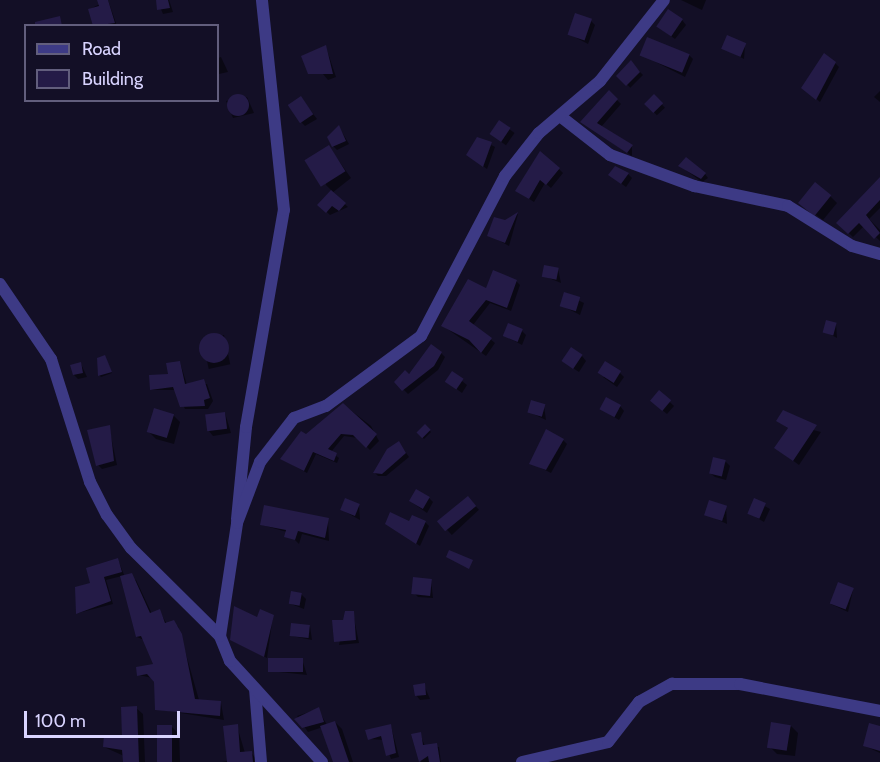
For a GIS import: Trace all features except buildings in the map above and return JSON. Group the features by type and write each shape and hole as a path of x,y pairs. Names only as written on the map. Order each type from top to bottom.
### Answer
{"street":[{"path":"220,636 237,523 246,427 285,210 262,0"},
{"path":"237,523 260,462 294,418 326,406 421,336 505,176 539,133 600,81 664,0"},
{"path":"560,116 610,155 694,186 788,206 852,246 880,254"},
{"path":"0,284 51,359 90,482 107,515 132,548 220,636 230,661 322,762"},
{"path":"522,762 608,742 639,702 681,683 740,684 880,711"},
{"path":"255,689 261,762"}]}
